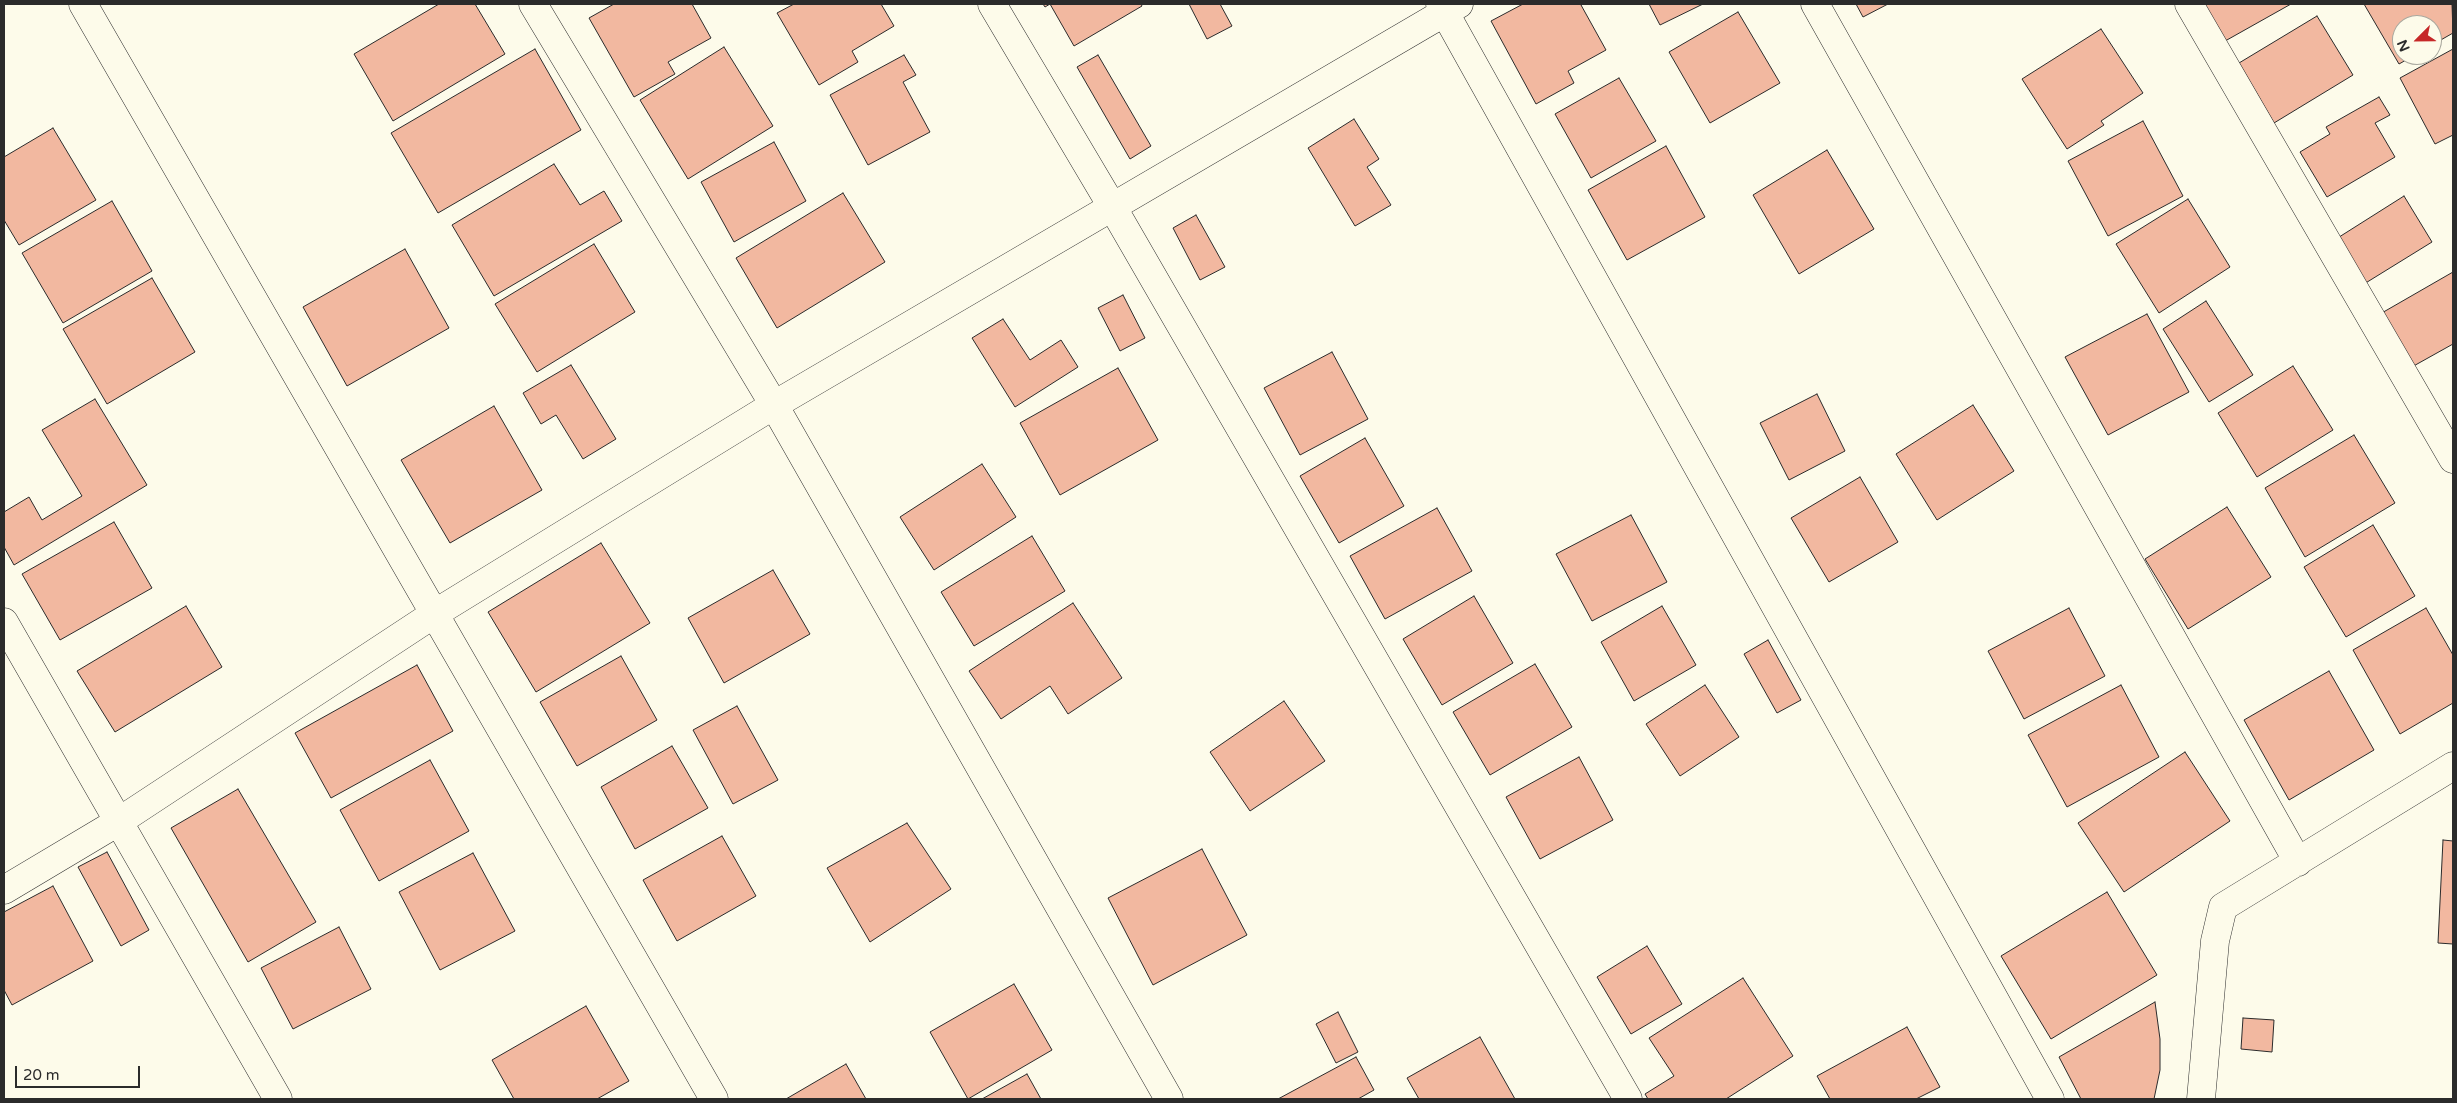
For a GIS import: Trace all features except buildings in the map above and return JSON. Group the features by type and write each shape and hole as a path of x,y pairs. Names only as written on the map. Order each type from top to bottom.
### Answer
{"street":[{"path":"83,4 714,1099"},
{"path":"533,4 774,405 1169,1099"},
{"path":"992,4 1113,208 1628,1099"},
{"path":"1815,4 2298,862"},
{"path":"2189,4 2453,459"},
{"path":"4,890 118,822 434,614 774,405 1113,208 1448,6 2050,1099"},
{"path":"4,622 278,1099"},
{"path":"2201,1099 2215,942 2223,907 2453,766"}]}
